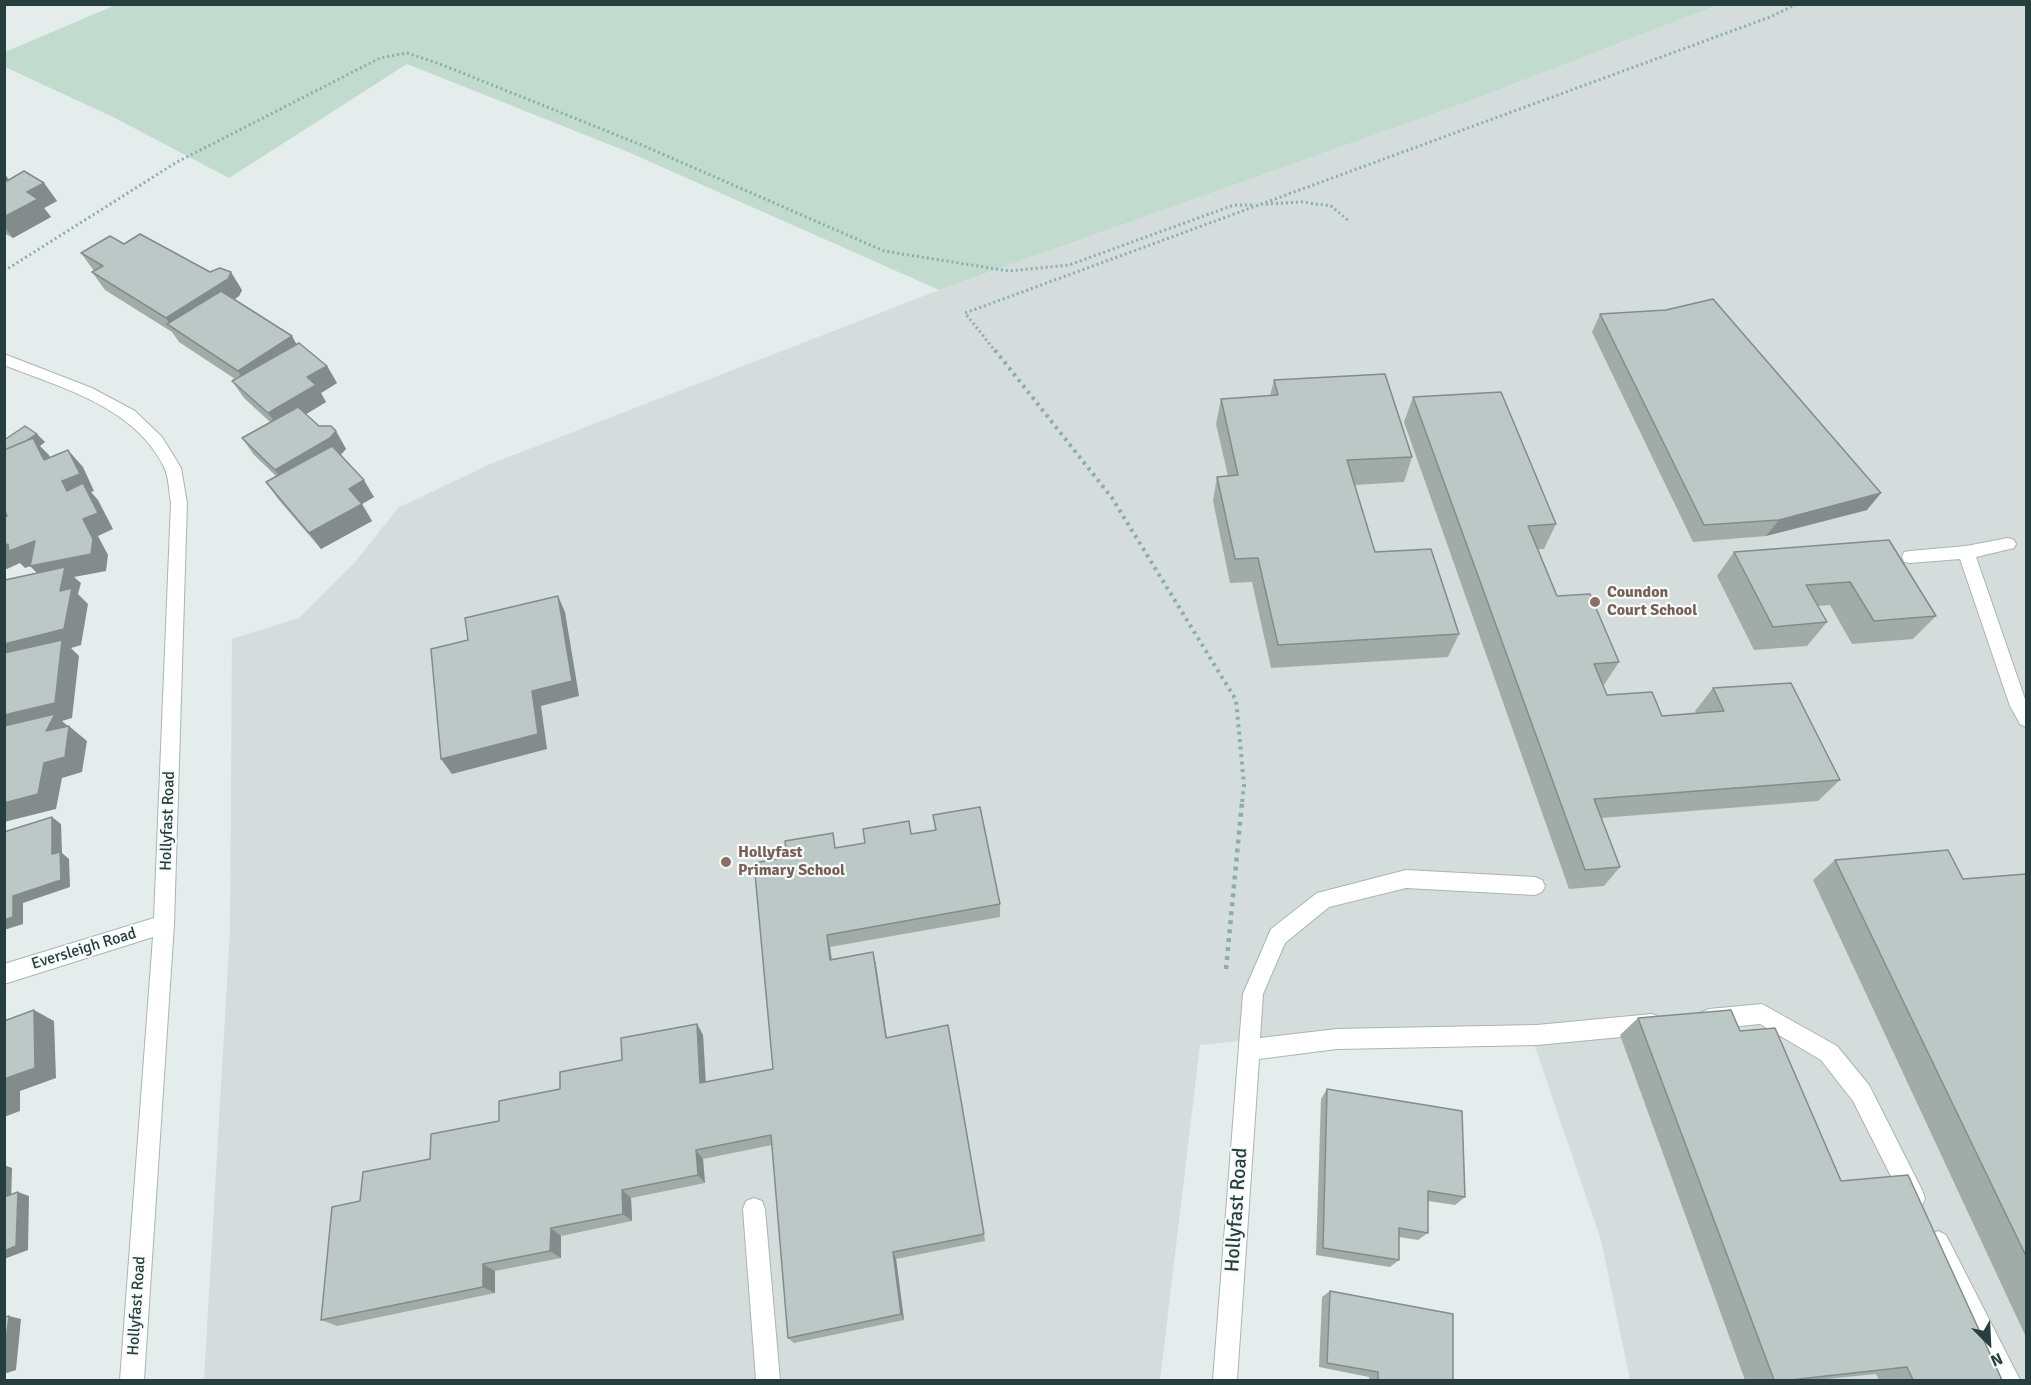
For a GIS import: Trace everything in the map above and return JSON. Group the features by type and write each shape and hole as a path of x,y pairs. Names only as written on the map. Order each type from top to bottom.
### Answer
{"street":[{"name":"Hollyfast Road","path":"4,359 87,392 130,415 156,441 173,468 179,503 179,558 164,924 132,1380"},
{"path":"1910,557 1966,552 2008,544"},
{"path":"1966,552 2019,706 2026,719"},
{"name":"Hollyfast Road","path":"1225,1380 1253,994 1278,936 1324,899 1407,879 1535,886"},
{"name":"Eversleigh Road","path":"4,974 164,924"},
{"path":"1249,1045 1337,1039 1537,1035 1762,1014 1829,1053 1861,1093 2008,1380"},
{"path":"754,1209 768,1380"}],"path":[{"path":"1226,970 1244,785 1236,700 1112,498 965,313 1770,17 1797,4"},
{"path":"4,271 177,162 380,58 408,53 644,146 884,251 1009,271 1069,265 1234,206 1302,202 1331,206 1349,221"}],"shaded area":[{"path":"1718,5 2026,5 2026,1380 1630,1380 1601,1240 1533,1041 1250,1040 1200,1045 1160,1380 204,1380 230,930 232,639 299,618 356,561 398,508 488,465 939,290 1475,99"}],"green space":[{"path":"118,4 1718,5 1475,99 939,290 628,152 407,64 229,178 113,117 5,67 5,52"}],"building":[{"path":"24,171 44,183 27,192 38,199 4,217 4,180 7,181"},
{"path":"140,234 210,272 220,268 231,272 228,279 166,318 92,272 103,266 81,253 110,236 124,244"},
{"path":"221,291 292,336 238,371 167,324"},
{"path":"1713,299 1881,493 1779,520 1704,525 1600,314 1666,310"},
{"path":"299,343 327,366 307,377 316,385 268,413 232,381"},
{"path":"1385,374 1412,457 1347,460 1375,552 1431,549 1459,634 1278,645 1258,558 1235,559 1217,477 1238,475 1221,399 1278,395 1274,380"},
{"path":"1501,392 1556,524 1528,526 1557,596 1590,594 1619,662 1594,664 1607,695 1652,692 1662,716 1724,711 1713,688 1791,683 1840,780 1594,799 1620,867 1585,870 1413,397"},
{"path":"298,407 319,426 331,426 336,431 330,438 275,470 242,438"},
{"path":"25,426 37,434 4,450 4,440"},
{"path":"33,438 44,460 68,450 80,474 62,481 67,491 83,483 98,513 83,519 93,539 91,554 30,566 35,541 9,551 8,544 4,546 4,517 7,516 4,509 4,450"},
{"path":"332,446 364,480 349,489 362,504 309,533 266,482"},
{"path":"1889,540 1936,616 1874,621 1850,582 1806,585 1827,622 1773,627 1734,552"},
{"path":"65,567 60,591 72,588 64,629 4,644 5,580"},
{"path":"558,596 572,681 532,691 538,734 441,759 431,649 468,640 465,618"},
{"path":"62,640 55,703 4,715 4,653"},
{"path":"55,714 46,731 69,726 65,757 44,763 38,794 4,803 4,726"},
{"name":"Hollyfast Primary School","path":"980,807 1000,904 827,935 830,960 873,952 886,1038 948,1025 984,1234 893,1252 901,1314 788,1338 771,1135 696,1150 698,1175 622,1190 623,1214 551,1228 550,1251 483,1264 483,1287 321,1320 332,1207 360,1201 363,1172 430,1159 431,1134 499,1121 499,1101 560,1089 560,1072 622,1060 621,1038 697,1024 700,1083 773,1069 754,863 787,857 785,841 833,833 835,848 865,843 863,829 909,821 911,834 936,830 933,815"},
{"path":"52,817 52,854 60,852 61,880 13,896 13,917 4,920 4,832"},
{"path":"1948,850 1963,879 2026,874 2026,1256 1835,860"},
{"path":"34,1010 35,1068 4,1079 4,1021"},
{"path":"1731,1010 1740,1031 1775,1028 1841,1181 1908,1175 2002,1380 1913,1380 1907,1367 1774,1380 1638,1018"},
{"path":"1327,1089 1462,1111 1465,1197 1428,1191 1428,1233 1399,1228 1399,1260 1323,1248"},
{"path":"18,1192 16,1246 4,1251 4,1197"},
{"path":"1330,1291 1453,1314 1453,1380 1378,1380 1378,1372 1327,1363"},
{"path":"9,1316 4,1358 4,1317"}],"place":[{"name":"Coundon Court School","path":"1595,602"},
{"name":"Hollyfast Primary School","path":"726,862"}]}
